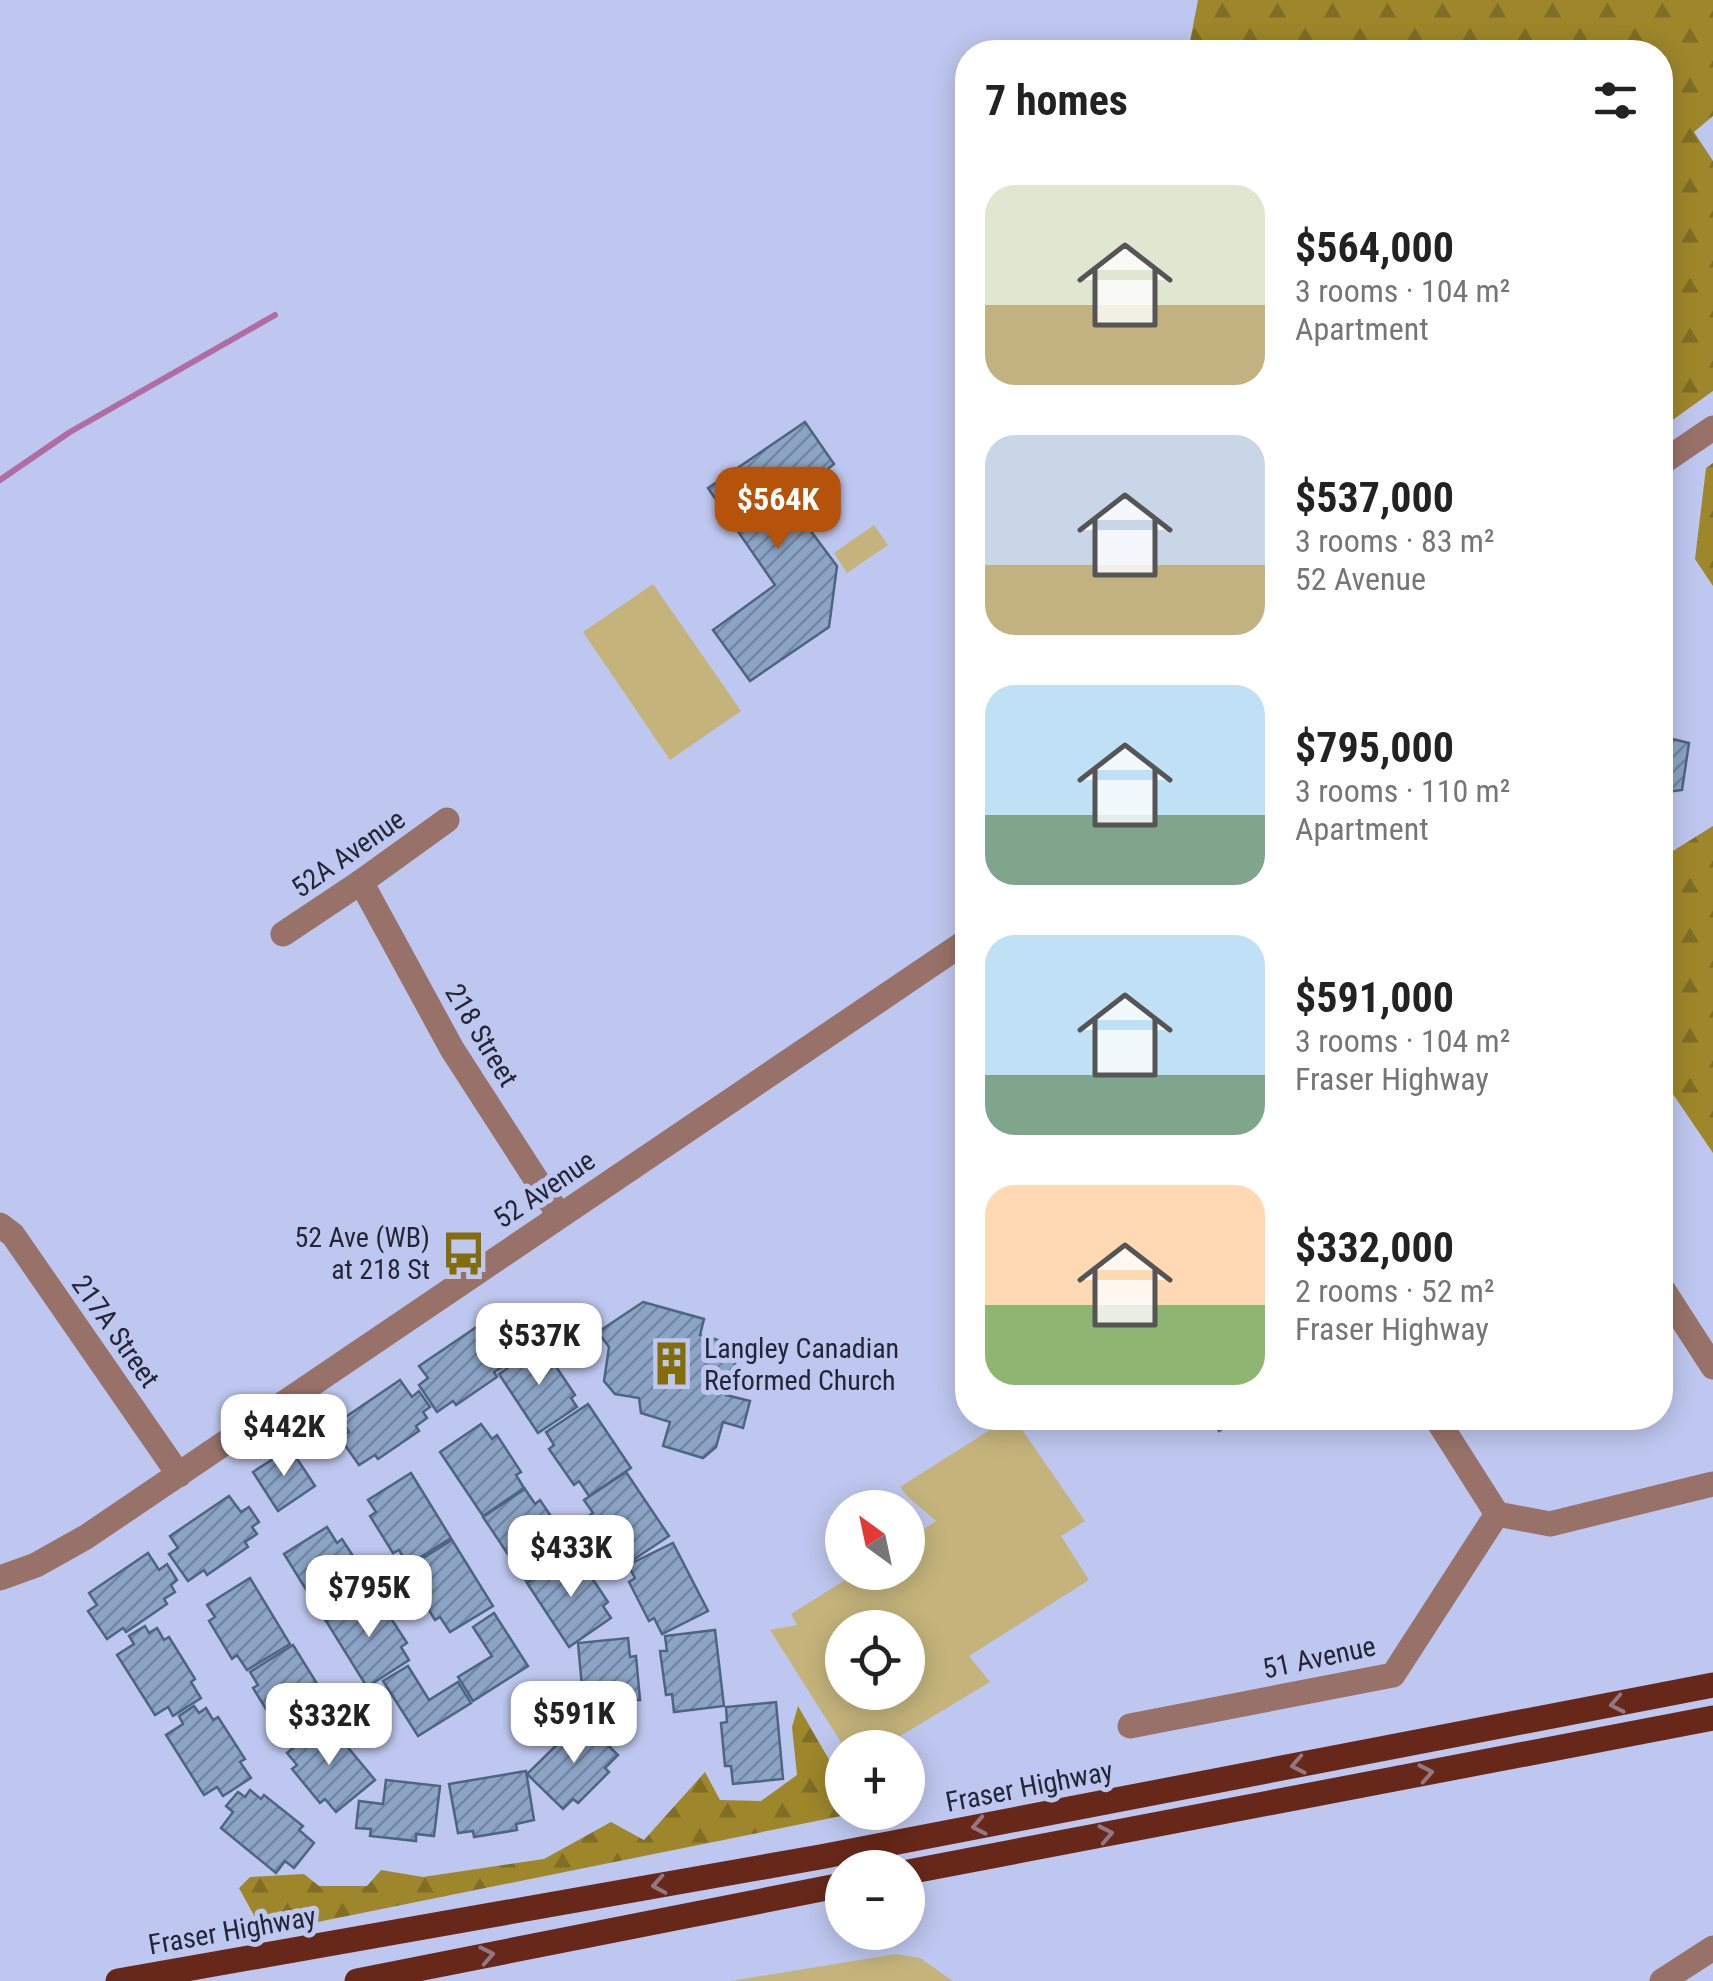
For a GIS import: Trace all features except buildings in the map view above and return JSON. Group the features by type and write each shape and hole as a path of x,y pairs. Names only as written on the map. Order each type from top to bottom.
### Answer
{"main road":[{"name":"Fraser Highway","path":"118,1981 840,1853 1713,1685"},
{"path":"925,1869 1713,1718"},
{"path":"357,1981 825,1888"}],"street":[{"path":"1673,455 1713,428"},
{"name":"52A Avenue","path":"283,934 447,820"},
{"name":"218 Street","path":"361,882 452,1049 559,1215"},
{"name":"52 Avenue","path":"0,1578 36,1566 86,1537 955,949"},
{"name":"217A Street","path":"0,1225 12,1235 179,1475"},
{"path":"1673,1305 1713,1367"},
{"path":"1444,1430 1497,1514 1550,1524 1713,1484"},
{"name":"51 Avenue","path":"1130,1726 1393,1674 1497,1514"},
{"path":"1662,1981 1713,1948"}],"green space":[{"path":"1198,0 1713,0 1713,116 1694,132 1713,161 1713,391 1673,420 1673,40 1190,40"},
{"path":"1713,463 1713,586 1695,559 1706,468"},
{"path":"1713,826 1713,1153 1673,1094 1673,851"},
{"path":"798,1706 825,1753 825,1819 293,1927 258,1923 239,1888 250,1877 304,1874 319,1886 367,1886 381,1870 423,1877 544,1859 611,1822 644,1840 705,1772 720,1800 761,1801 797,1775 792,1727"}],"shaded area":[{"path":"874,525 888,545 847,573 834,553"},
{"path":"653,584 741,711 670,760 583,632"},
{"path":"990,1430 1021,1430 1085,1521 1061,1536 1089,1580 969,1656 990,1682 910,1730 833,1730 770,1630 797,1625 791,1614 829,1590 925,1590 925,1528 936,1521 925,1511 925,1490 900,1487"},
{"path":"896,1954 920,1958 953,1981 731,1981"}],"waterway":[{"path":"0,480 70,432 275,315"}],"place":[{"name":"52 Ave (WB) at 218 St","path":"463,1253"},
{"name":"Langley Canadian Reformed Church","path":"671,1364"}]}
